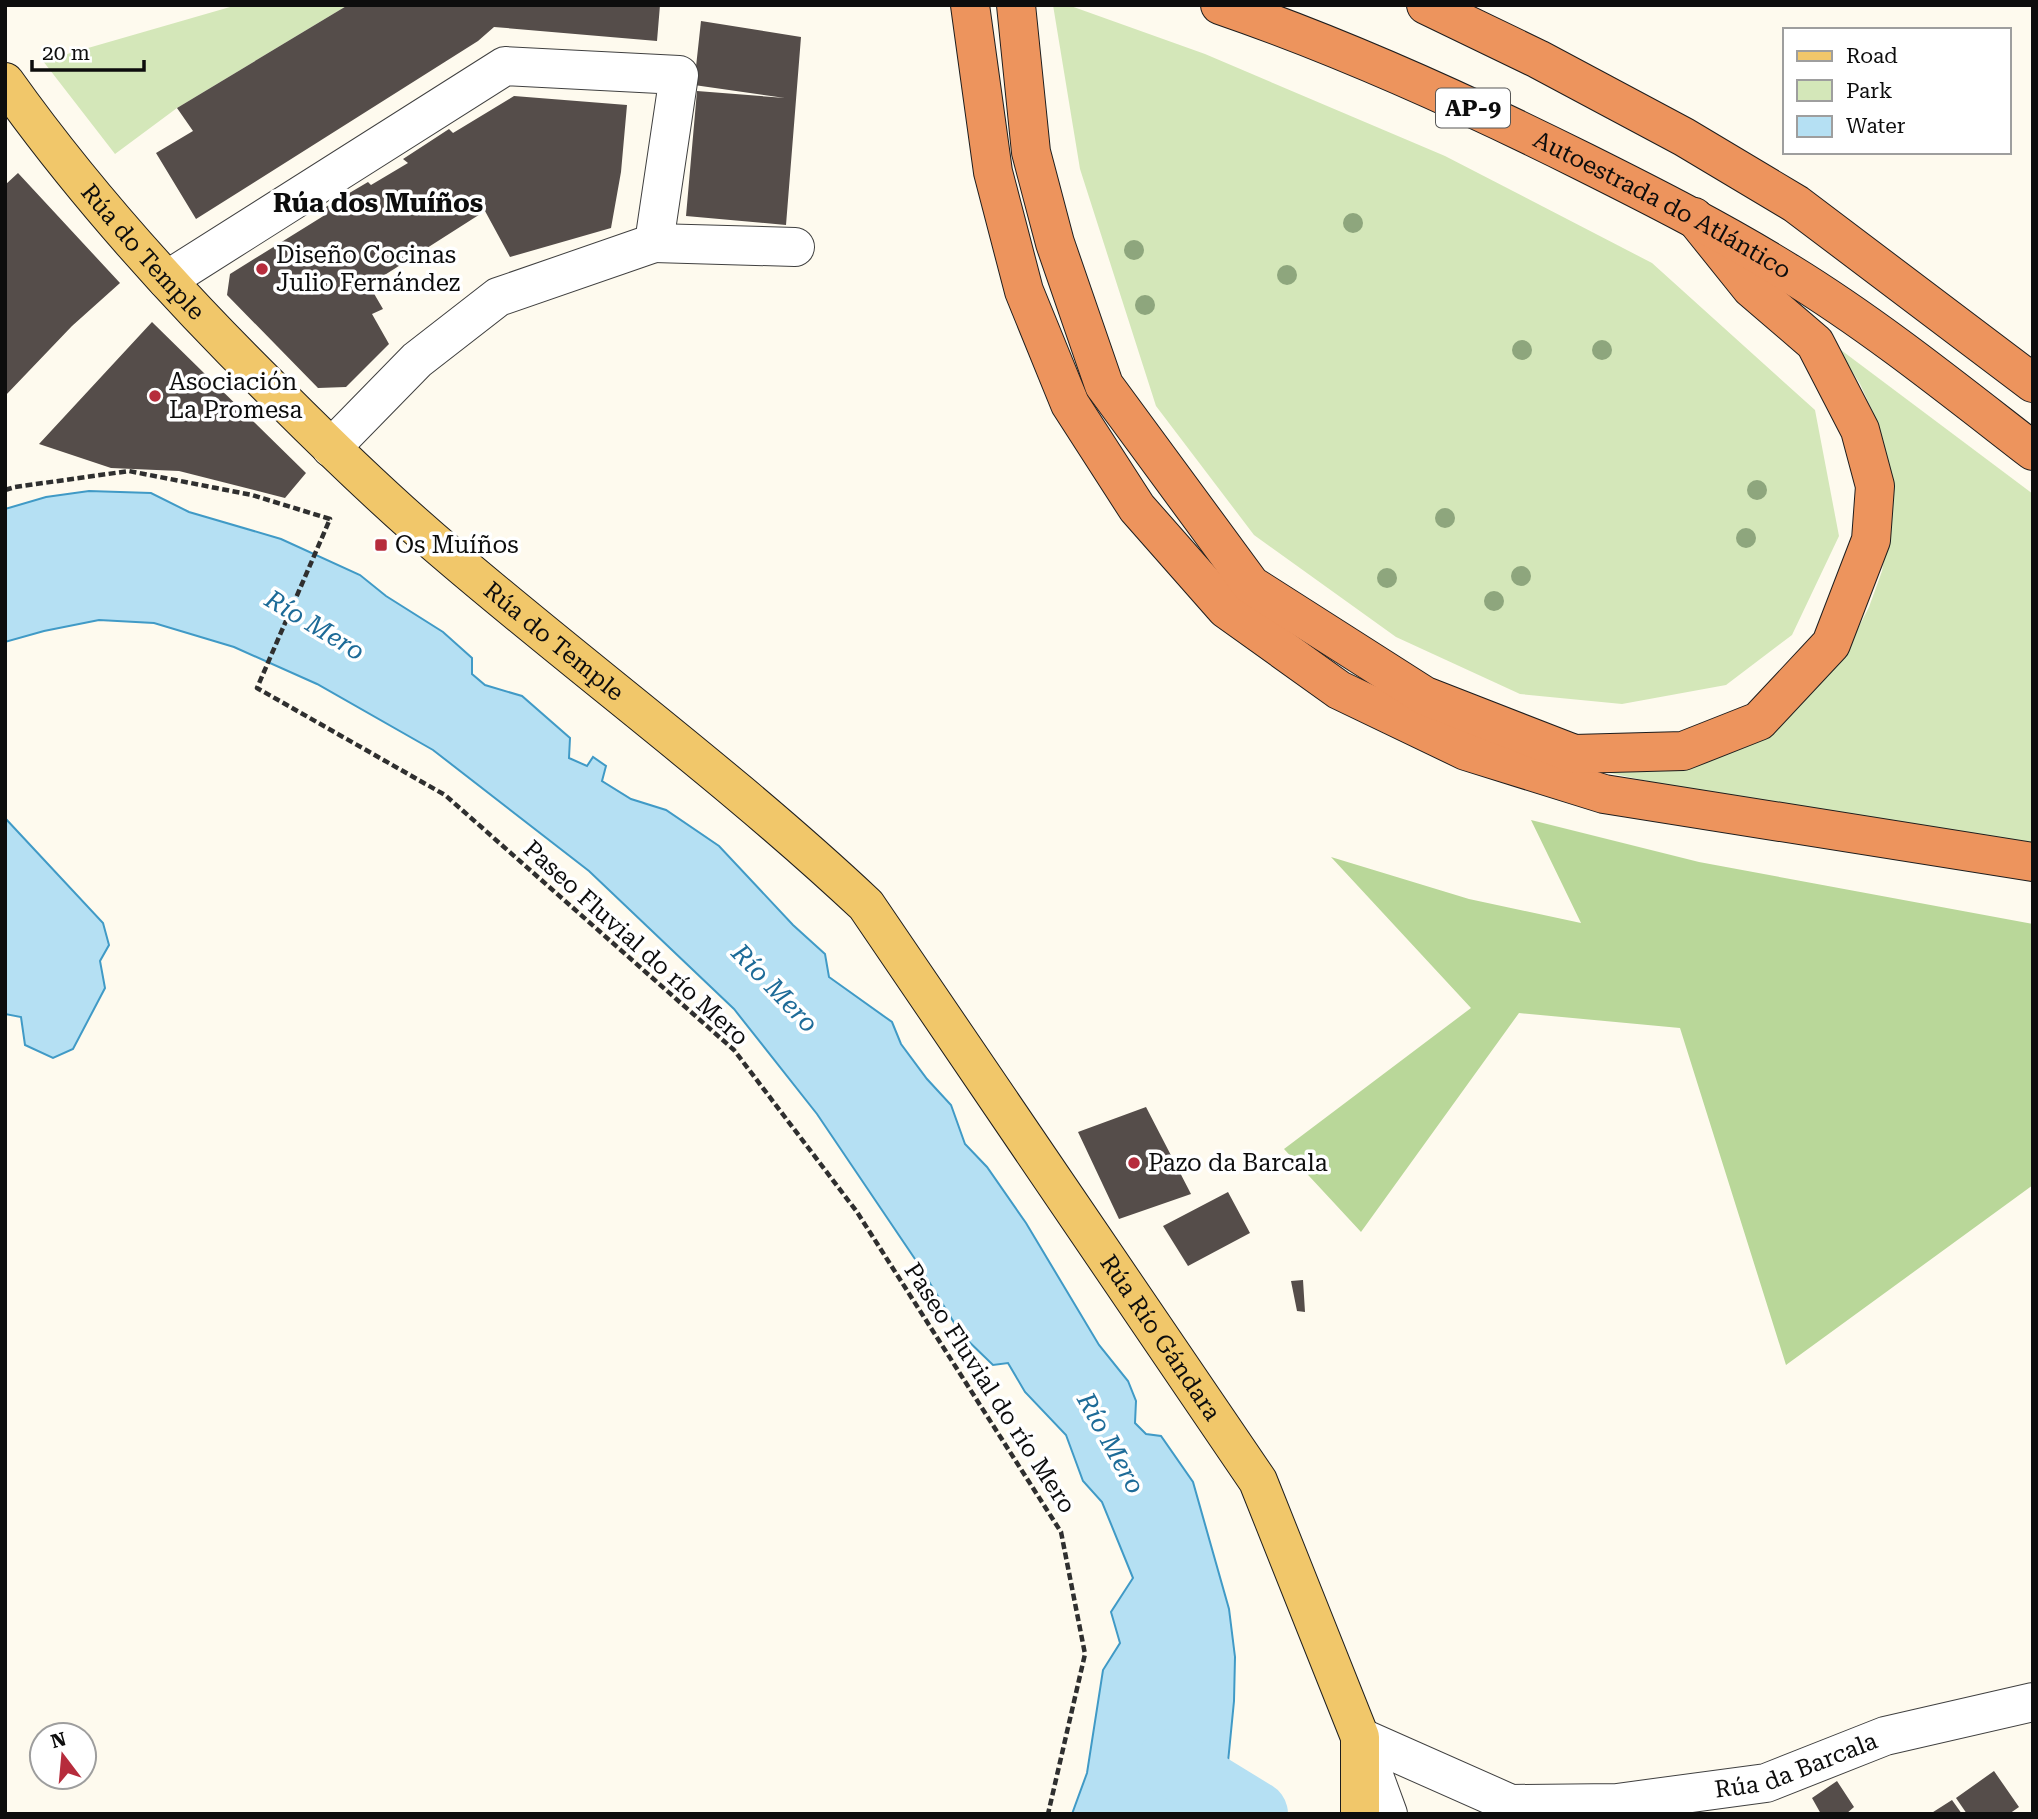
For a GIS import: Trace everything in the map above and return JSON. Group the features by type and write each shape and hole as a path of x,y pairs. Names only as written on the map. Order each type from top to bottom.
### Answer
{"highway":[{"path":"970,5 993,172 1024,291 1070,404 1138,508 1226,609 1339,690 1466,751 1604,794 2033,862"},
{"path":"1016,5 1031,152 1055,243 1104,385 1251,586 1425,696 1574,754 1683,751 1759,722 1831,644 1871,540 1875,486 1860,430 1815,343 1751,288 1694,217"},
{"name":"Autoestrada do Atlántico","path":"1220,5 1387,69 1515,128 1694,217 1790,273 1903,350 2033,451"},
{"path":"1426,5 1538,59 1684,137 1796,204 2033,383"},
{"path":"1461,5 1538,59"}],"main road":[{"name":"Rúa do Temple","path":"12,107 212,330 331,448 446,553 707,767 828,869 866,905"},
{"name":"Rúa Río Gándara","path":"866,905 1258,1480 1360,1737 1360,1814"}],"street":[{"path":"167,280 505,66 679,75 654,243"},
{"path":"331,448 418,360 498,297 654,243 795,247"},
{"name":"Rúa da Barcala","path":"1360,1737 1511,1804 1616,1803 1766,1783 1885,1736 2033,1702"},
{"path":"1360,1737 1388,1814"}],"path":[{"name":"Paseo Fluvial do río Mero","path":"5,490 129,471 252,495 330,519 257,688 445,795 734,1050 857,1212 1061,1532 1085,1654 1048,1814"}],"green space":[{"path":"237,5 348,5 177,108 115,154 43,61"},
{"path":"1053,5 1068,5 1205,54 1445,156 1652,263 1815,410 1839,536 1792,635 1726,685 1622,704 1520,694 1396,637 1254,535 1156,406 1080,169"},
{"path":"1837,347 2033,494 2033,846 1774,808 1591,769 1663,760 1851,642 1869,607 1882,571 1889,531 1885,453 1873,412 1860,384"},
{"path":"1531,820 1699,862 2033,924 2033,1185 1786,1365 1680,1028 1519,1013 1361,1232 1284,1149 1471,1008 1331,857 1469,899 1581,923"}],"water":[{"name":"Río Mero","path":"89,491 151,493 189,512 281,539 360,575 386,596 443,632 472,658 472,674 485,685 522,696 570,738 569,758 587,766 593,757 606,766 602,781 631,799 666,810 719,846 793,925 825,954 829,977 892,1022 901,1044 951,1105 965,1144 987,1167 1026,1223 1099,1345 1128,1381 1136,1401 1135,1423 1146,1434 1161,1436 1193,1482 1229,1609 1235,1657 1228,1762 1217,1814 1072,1814 1087,1773 1103,1670 1120,1643 1111,1612 1133,1578 1102,1502 1083,1481 1066,1435 1025,1392 1008,1363 993,1365 961,1334 917,1262 817,1114 734,1009 589,871 433,750 317,684 234,647 154,623 99,620 5,642 5,509 46,497"},
{"path":"5,818 103,923 109,945 100,961 105,988 73,1049 53,1058 25,1045 21,1017 5,1014"}],"building":[{"path":"348,5 660,5 657,41 494,27 478,41 196,219 156,153 193,131 177,108"},
{"path":"701,21 801,37 786,225 686,216 697,91 785,98 694,85"},
{"path":"514,96 627,105 621,172 611,228 510,257 485,211 369,285 383,309 372,314 389,344 346,387 318,388 227,295 230,274 325,215 324,208 368,182 371,185 408,163 403,159 449,129 453,133"},
{"path":"18,173 120,283 72,326 5,396 5,185"},
{"name":"Asociación La Promesa","path":"152,322 306,473 285,498 179,471 111,468 39,444"},
{"name":"Pazo da Barcala","path":"1146,1107 1191,1194 1119,1219 1078,1132"},
{"path":"1228,1192 1250,1233 1188,1266 1163,1226"},
{"path":"1303,1280 1305,1312 1297,1311 1291,1281"},
{"path":"1994,1771 2019,1807 2009,1814 1967,1814 1956,1798"},
{"path":"1837,1781 1854,1807 1846,1814 1821,1814 1812,1798"},
{"path":"1952,1800 1962,1814 1930,1814"}],"waterway":[{"path":"1170,1762 1255,1814"}],"place":[{"name":"Diseño Cocinas Julio Fernández","path":"262,269"},
{"name":"Asociación La Promesa","path":"155,396"},
{"name":"Os Muíños","path":"381,545"},
{"name":"Pazo da Barcala","path":"1134,1163"}],"district":[{"name":"Rúa dos Muíños","path":"378,203"}]}
